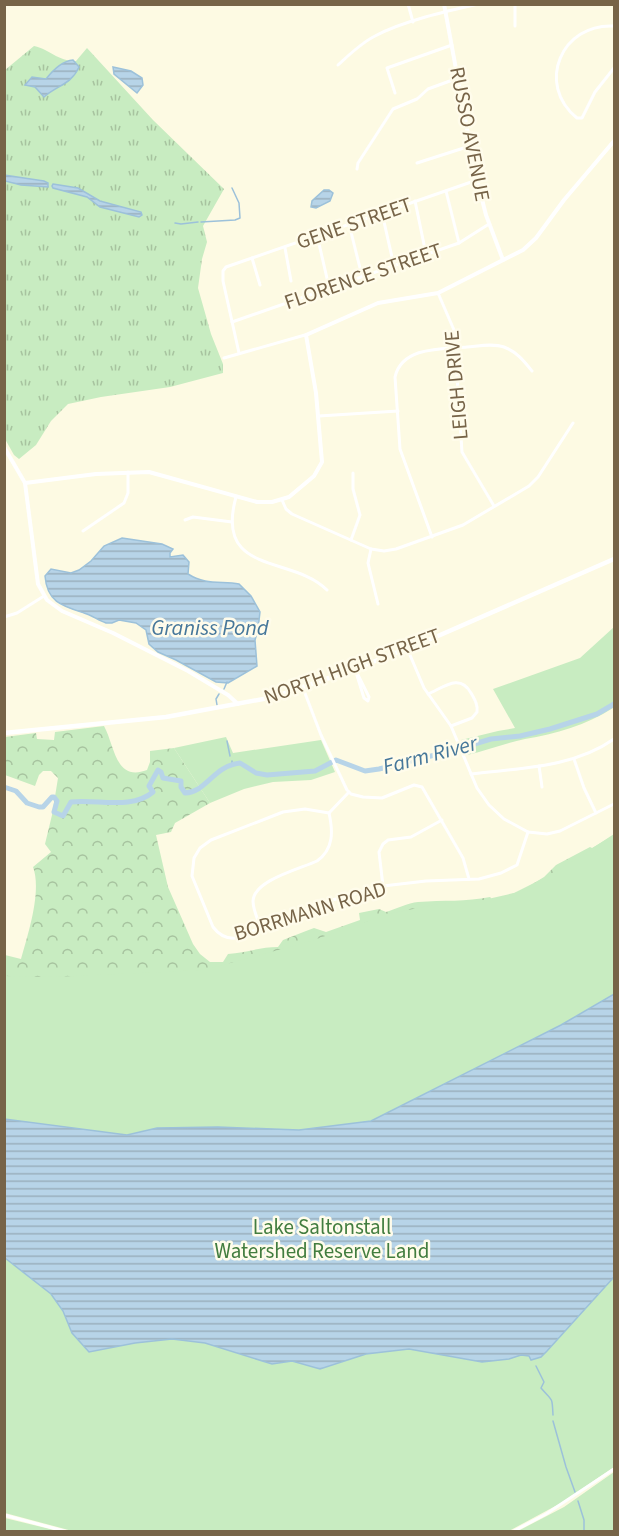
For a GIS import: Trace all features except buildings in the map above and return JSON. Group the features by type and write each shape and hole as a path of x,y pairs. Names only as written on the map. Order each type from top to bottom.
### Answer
{"main road":[{"name":"NORTH HIGH STREET","path":"4,733 166,717 274,698 407,648 615,559"}],"street":[{"path":"408,4 413,22"},
{"name":"RUSSO AVENUE","path":"444,4 477,180 489,224 503,260"},
{"path":"338,65 354,50 375,36 445,11 478,4"},
{"path":"514,26 515,4"},
{"path":"615,26 598,27 583,32 571,41 561,55 556,71 557,87 570,112 577,118 582,118 595,92 615,68"},
{"path":"395,93 387,71 389,66 452,45"},
{"path":"357,169 358,163 393,109 417,99 428,89 458,78"},
{"path":"224,358 306,335 378,303 438,293 523,250 532,243 567,196 615,141"},
{"path":"417,164 470,146"},
{"name":"GENE STREET","path":"232,322 223,274 224,270 231,265 477,180"},
{"path":"446,191 459,243"},
{"path":"415,201 426,254"},
{"path":"382,213 394,266"},
{"path":"349,224 362,276"},
{"name":"FLORENCE STREET","path":"232,322 459,243 489,224"},
{"path":"317,235 329,287"},
{"path":"285,247 291,281"},
{"path":"252,258 260,285"},
{"name":"LEIGH DRIVE","path":"438,293 453,325 462,452 494,507"},
{"path":"232,322 239,353"},
{"path":"25,483 96,474 157,473 261,503 282,500 300,490 320,469 322,457 319,416 306,335"},
{"path":"432,537 400,449 395,377 402,363 428,350 492,345 502,347 519,356 532,371"},
{"path":"319,416 398,411"},
{"path":"282,500 292,514 371,549 384,551 396,549 463,525 535,481 573,423"},
{"path":"4,447 25,483 38,584 44,596 58,609 188,671 228,695 238,704"},
{"path":"83,531 124,503 128,493 128,472"},
{"path":"351,540 360,515 352,487 352,473"},
{"path":"236,497 232,522 237,540 251,555 316,582 327,591"},
{"path":"185,520 194,517 232,522"},
{"path":"371,549 368,563 378,604"},
{"path":"4,617 11,616 44,596"},
{"path":"407,648 428,694 451,726 482,797 497,813 528,832 541,834 554,833 615,804"},
{"path":"355,669 369,697 368,701 364,698 355,669"},
{"path":"428,694 458,682 468,688 476,702 477,712 472,718 451,726"},
{"path":"303,688 330,755 349,792 369,798 382,798 414,785 424,789 463,858 469,879"},
{"path":"471,774 574,759 615,739"},
{"path":"574,759 584,788 597,813"},
{"path":"538,766 542,787"},
{"path":"261,928 253,905 255,892 266,882 324,856 332,837 329,813 349,792"},
{"name":"BORRMANN ROAD","path":"329,813 304,809 283,812 211,840 196,853 192,864 192,876 215,930 222,936 232,939 325,902 383,886 492,876 514,867 519,862 528,832"},
{"path":"383,886 379,852 383,844 393,839 411,837 442,820"},
{"path":"512,1532 546,1514 615,1469"},
{"path":"4,1515 68,1532"}],"green space":[{"path":"34,46 69,61 76,61 87,48 153,120 224,189 203,226 207,242 198,288 211,334 223,364 223,373 170,387 68,404 51,421 36,445 19,459 14,455 5,439 5,70"},
{"path":"614,627 613,708 570,728 467,755 461,740 515,728 493,689 580,658"},
{"path":"104,726 118,760 128,771 147,770 150,751 174,748 210,803 175,823 171,832 156,835 168,887 193,944 210,962 223,962 228,954 278,947 283,940 314,928 326,932 360,920 359,913 379,909 386,912 418,902 490,897 492,900 521,891 544,877 556,865 614,835 614,994 5,1119 5,955 21,959 35,900 33,867 51,852 45,844 58,778 51,771 43,771 35,786 5,775 5,737 36,733 37,739 54,740 55,732"},
{"path":"226,737 233,753 321,740 335,772 311,780 273,782 244,789 210,803 174,748"},
{"name":"Lake Saltonstall Watershed Reserve Land","path":"614,834 614,1467 561,1503 509,1531 76,1532 5,1513 5,976 53,977 204,970 308,942 388,914 438,904 479,901 514,893 556,872"},
{"path":"614,1472 614,1531 518,1531 564,1507"},
{"path":"5,1518 58,1531 5,1531"}],"water":[{"path":"73,60 79,67 76,73 44,97 35,87 25,85 32,77 46,79 58,66"},
{"path":"113,67 131,71 142,78 143,85 137,93 114,74"},
{"path":"4,175 44,181 48,183 48,187 5,181"},
{"path":"53,184 78,188 100,201 141,212 142,215 139,217 100,207 87,197 53,188"},
{"path":"324,190 333,193 330,201 316,208 311,207 312,201"},
{"name":"Graniss Pond","path":"122,538 162,544 173,549 170,557 183,555 189,562 188,574 194,577 207,581 239,584 251,596 260,612 255,640 257,666 228,683 216,682 158,652 149,644 146,630 136,623 119,620 106,623 69,608 52,597 46,585 45,576 51,569 71,573 79,570 91,561 104,546"},
{"path":"614,994 614,1277 541,1357 531,1360 529,1356 521,1355 509,1359 482,1362 409,1349 366,1354 320,1369 292,1361 272,1364 205,1343 172,1339 89,1352 72,1333 63,1311 51,1294 5,1258 5,1119 127,1135 157,1128 218,1127 299,1130 371,1121 561,1025"}],"waterway":[{"path":"201,222 240,218 239,203 232,188"},
{"path":"175,223 198,222"},
{"path":"224,689 227,682"},
{"path":"217,705 216,699 219,694"},
{"name":"Farm River","path":"4,787 16,791 27,803 39,807 43,807 54,797 57,801 54,812 63,816 71,802 114,803 135,801 145,797 153,792 149,786 158,770 163,778 181,781 181,787 185,793 193,792 223,769 240,763 256,773 267,775 315,771 336,760 365,771 379,769 491,739 520,736 550,729 597,714 614,704"},
{"path":"227,741 230,756"},
{"path":"536,1366 544,1382 541,1388 552,1402 553,1415"},
{"path":"553,1421 575,1492"},
{"path":"578,1501 584,1520 584,1532"}]}
